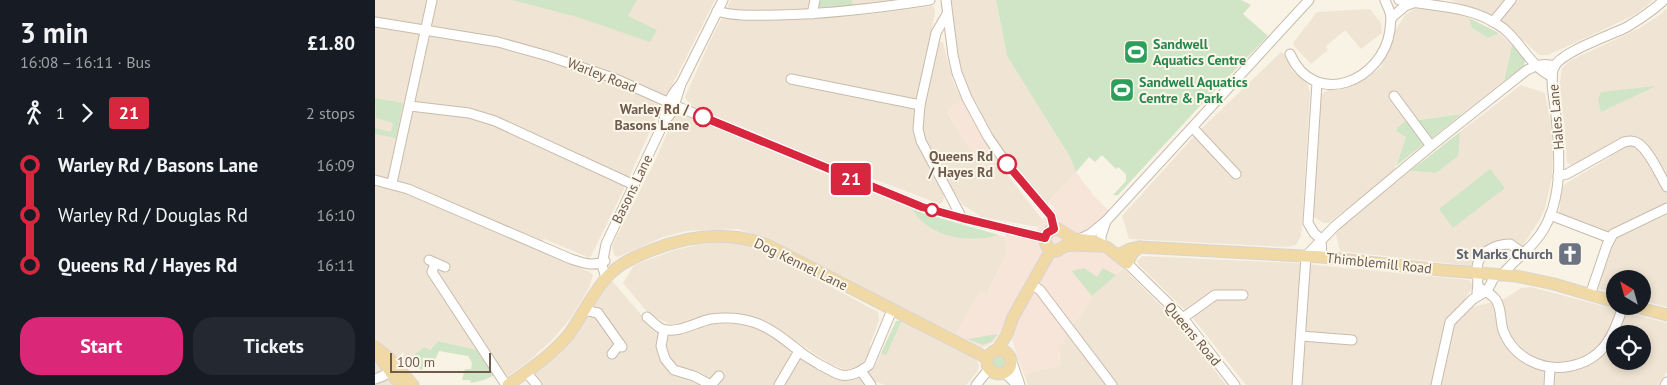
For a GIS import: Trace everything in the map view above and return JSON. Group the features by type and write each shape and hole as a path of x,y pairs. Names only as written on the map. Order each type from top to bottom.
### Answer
{"main road":[{"path":"1059,231 1067,242 1065,246"},
{"path":"1101,246 1072,245 1065,246 1057,251 1051,250 1046,245 1045,238 1047,233 1059,231 1073,239 1094,242 1118,255 1127,264 1132,254 1139,247"},
{"name":"Dog Kennel Lane","path":"507,385 550,353 569,334 606,278 630,259 666,244 692,238 718,236 750,239 791,256 988,364"},
{"name":"Thimblemill Road","path":"1118,255 1139,247 1322,257 1516,276 1555,284 1606,299"},
{"path":"998,349 1007,334 1013,317 1051,250"},
{"path":"1651,311 1667,315"},
{"path":"1007,334 1012,361 1009,370 1005,373 996,374 988,364 991,352 998,349 1004,350 1009,354 1012,361"},
{"path":"375,348 393,368 413,385"},
{"path":"393,368 400,385"}],"street":[{"path":"392,183 432,0"},
{"name":"Basons Lane","path":"604,259 606,244 664,122 665,109 671,104 723,0"},
{"path":"812,14 815,0"},
{"path":"856,0 858,11"},
{"path":"717,11 735,16 812,14 858,11 930,0"},
{"path":"946,0 957,73 972,108 1004,160 1051,216 1059,231"},
{"path":"1080,239 1090,234 1106,221 1309,0"},
{"path":"1290,54 1298,68 1317,83 1330,86 1353,80 1371,68 1379,59 1388,40 1391,18 1385,0"},
{"path":"1399,0 1469,11 1493,22 1517,41 1536,65 1552,78"},
{"path":"1493,22 1511,0"},
{"path":"1391,18 1405,6 1415,2"},
{"name":"Hales Lane","path":"1487,292 1499,274 1537,240 1551,215 1558,186 1559,147 1552,78 1555,66 1567,55 1626,27 1664,4"},
{"path":"947,14 936,33 920,105 918,129 921,141 962,218"},
{"name":"Warley Road","path":"375,22 498,42 549,56 616,79 671,104 922,207 1045,238"},
{"path":"1297,385 1306,256 1335,226 1431,146 1527,70 1545,63 1555,66"},
{"path":"791,79 920,105"},
{"path":"1317,83 1307,223 1321,239 1322,257"},
{"path":"1394,96 1431,146"},
{"path":"409,106 469,113 495,121 634,185"},
{"path":"1193,128 1236,174"},
{"path":"1558,176 1567,174 1624,142 1632,140 1639,143 1667,187"},
{"path":"375,180 392,183 571,259 590,265 598,264 604,259"},
{"path":"1590,295 1613,234 1667,208"},
{"path":"1551,215 1610,238"},
{"path":"1101,246 1101,236 1106,221"},
{"path":"1473,299 1478,287 1477,266 1485,252 1495,246 1510,244 1522,254"},
{"name":"Hales Lane","path":"1516,276 1517,266 1522,254"},
{"path":"604,259 616,269"},
{"path":"604,259 603,272 606,278"},
{"path":"445,267 432,262 431,272 507,385"},
{"name":"Queens Road","path":"1127,264 1183,318 1235,385"},
{"path":"1031,284 1040,290 1112,385"},
{"path":"1478,287 1496,300 1508,341 1520,355 1535,364 1551,368 1563,368 1580,364 1595,356 1608,343 1620,315"},
{"path":"1436,385 1439,346 1450,322 1473,299 1487,292"},
{"path":"1183,318 1215,295 1243,295"},
{"path":"585,310 598,313 621,346 612,354"},
{"path":"647,317 656,326 664,330 681,329 709,320 739,319 757,323 777,334 799,351 828,369 841,375 850,375 861,371 869,365 892,310"},
{"path":"664,330 661,346 665,359 674,370 694,376 711,385 719,376"},
{"path":"1301,336 1352,340"},
{"path":"779,385 799,351"},
{"path":"1012,361 1020,385"},
{"path":"976,385 988,364"},
{"path":"375,379 393,368"},
{"path":"1549,385 1551,368"},
{"path":"861,371 871,385"},
{"path":"526,372 537,385"},
{"path":"1005,373 1017,385"}],"shaded area":[{"path":"375,0 715,0 658,113 590,258 544,239 537,249 588,271 593,275 589,288 571,318 552,340 529,361 507,377 468,320 462,325 477,350 438,341 429,350 424,347 401,364 375,341"},
{"path":"731,0 818,0 853,6 852,0 902,0 863,6 863,15 933,6 935,10 930,42 943,42 953,81 963,101 947,109 950,116 963,139 987,172 999,164 1042,219 1041,226 982,217 963,205 949,185 941,190 944,196 943,202 940,204 817,158 811,168 925,214 1005,237 1007,254 987,295 980,292 955,336 771,240 738,229 686,231 663,237 618,257 614,255 612,246 654,163 674,117 683,115 688,102 685,97"},
{"path":"946,0 996,0 1007,56 1070,157 1076,172 1043,208 1004,160 963,88"},
{"path":"1450,0 1653,0 1634,15 1548,55 1539,55 1512,30 1492,17"},
{"path":"1417,7 1460,12 1469,18 1472,28 1488,38 1499,33 1512,45 1504,81 1462,114 1418,120 1406,137 1393,173 1328,223 1324,223 1314,217 1312,212 1322,94 1328,90 1338,90 1353,85 1369,77 1381,67 1395,31 1405,15"},
{"path":"1667,8 1667,307 1651,303 1651,270 1606,270 1606,291 1598,289 1614,238 1559,213 1562,188 1565,184 1610,157 1605,149 1575,165 1567,162 1559,88 1562,68 1569,61 1638,29"},
{"path":"1370,9 1381,23 1382,33 1361,49 1345,30 1326,46 1328,50 1311,64 1293,43 1317,12"},
{"path":"1281,52 1284,54 1293,72 1307,83 1310,92 1302,226 1301,236 1296,245 1287,247 1129,239 1122,216 1197,133"},
{"path":"1521,85 1545,93 1551,126 1553,154 1552,177 1545,208 1522,247 1513,242 1479,254 1472,266 1340,251 1336,235 1337,230 1410,171 1436,173 1457,156 1460,132"},
{"path":"963,101 999,164 987,172 963,139 947,109"},
{"path":"1076,172 1093,195 1112,214 1096,235 1096,245 1127,263 1092,296 1081,315 1073,324 1059,348 1061,365 1024,374 1012,339 1015,329 1004,325 994,342 983,348 977,348 955,336 980,292 987,295 1007,254 1005,229 1035,236 1038,227 1043,222 1042,219 1055,209 1049,202"},
{"path":"734,241 751,244 769,251 790,265 878,312 879,321 867,358 855,369 845,370 829,363 758,319 737,314 716,314 680,324 669,324 649,314 623,283 634,265 675,250 702,244"},
{"path":"1143,256 1296,263 1469,280 1474,286 1466,297 1473,307 1504,299 1521,288 1531,287 1606,307 1606,315 1637,315 1667,323 1667,372 1658,385 1246,385 1192,317 1137,261"},
{"path":"1123,268 1166,311 1226,385 1028,385 1024,374 1061,365 1059,348 1073,324 1081,315 1092,296"},
{"path":"612,281 645,319 660,332 657,346 658,355 666,366 675,373 705,385 542,385 534,377 534,370 555,354 587,317 593,315 601,320 607,328 614,345 609,352 613,357 624,348 606,317 593,308"},
{"path":"902,320 971,355 977,360 979,366 977,372 966,385 885,385 874,381 870,377 869,372 876,364 881,353 886,356"},
{"path":"714,324 736,324 755,328 790,349 792,353 775,385 717,385 716,374 706,378 678,368 668,359 665,345 667,337 672,334"},
{"path":"375,349 406,385 375,385"},
{"path":"802,358 839,380 859,378 866,385 784,385 798,360"}],"green space":[{"path":"512,0 637,0 628,16 657,30 650,42 577,17"},
{"path":"818,0 852,0 853,6 817,8"},
{"name":"Sandwell Aquatics Centre & Park","path":"996,0 1241,0 1251,5 1243,14 1268,36 1198,108 1118,195 1113,195 1126,181 1126,174 1118,167 1116,169 1102,155 1095,162 1089,157 1076,172 1070,157 1007,56"},
{"path":"1469,18 1499,33 1488,38 1472,28"},
{"path":"1512,45 1525,61 1524,66 1504,81"},
{"path":"1656,86 1601,112 1598,100 1601,92"},
{"path":"375,98 403,103 396,138 375,134 375,128 391,132 393,123 376,118"},
{"path":"1462,114 1396,166 1406,137 1396,131 1408,119 1412,124 1418,120"},
{"path":"1460,132 1458,156 1436,173 1410,171"},
{"path":"1490,169 1505,188 1453,228 1439,209"},
{"path":"912,209 999,235 975,239 940,233 929,227"},
{"path":"1084,268 1097,277 1103,268 1116,275 1092,296 1072,271"},
{"path":"902,320 886,356 881,353 896,321"},
{"path":"998,334 991,342 983,345 967,339"},
{"path":"438,341 477,350 495,375 471,383 470,380 462,380 465,369 471,369 472,363 468,356 439,351 436,358 421,370 414,363 407,368 403,363 424,347 430,350"},
{"path":"999,353 1005,356 1008,362 1005,368 999,371 993,368 990,362 993,356"}],"bus line":[{"name":"21","path":"703,117 922,207 1045,238 1047,233 1054,229 1051,216 1007,164"}],"place":[{"name":"Sandwell Aquatics Centre","path":"1136,52"},
{"name":"Sandwell Aquatics Centre & Park","path":"1122,90"},
{"name":"Warley Rd / Basons Lane","path":"703,117"},
{"name":"Queens Rd / Hayes Rd","path":"1007,164"},
{"name":"St Marks Church","path":"1570,254"}]}
